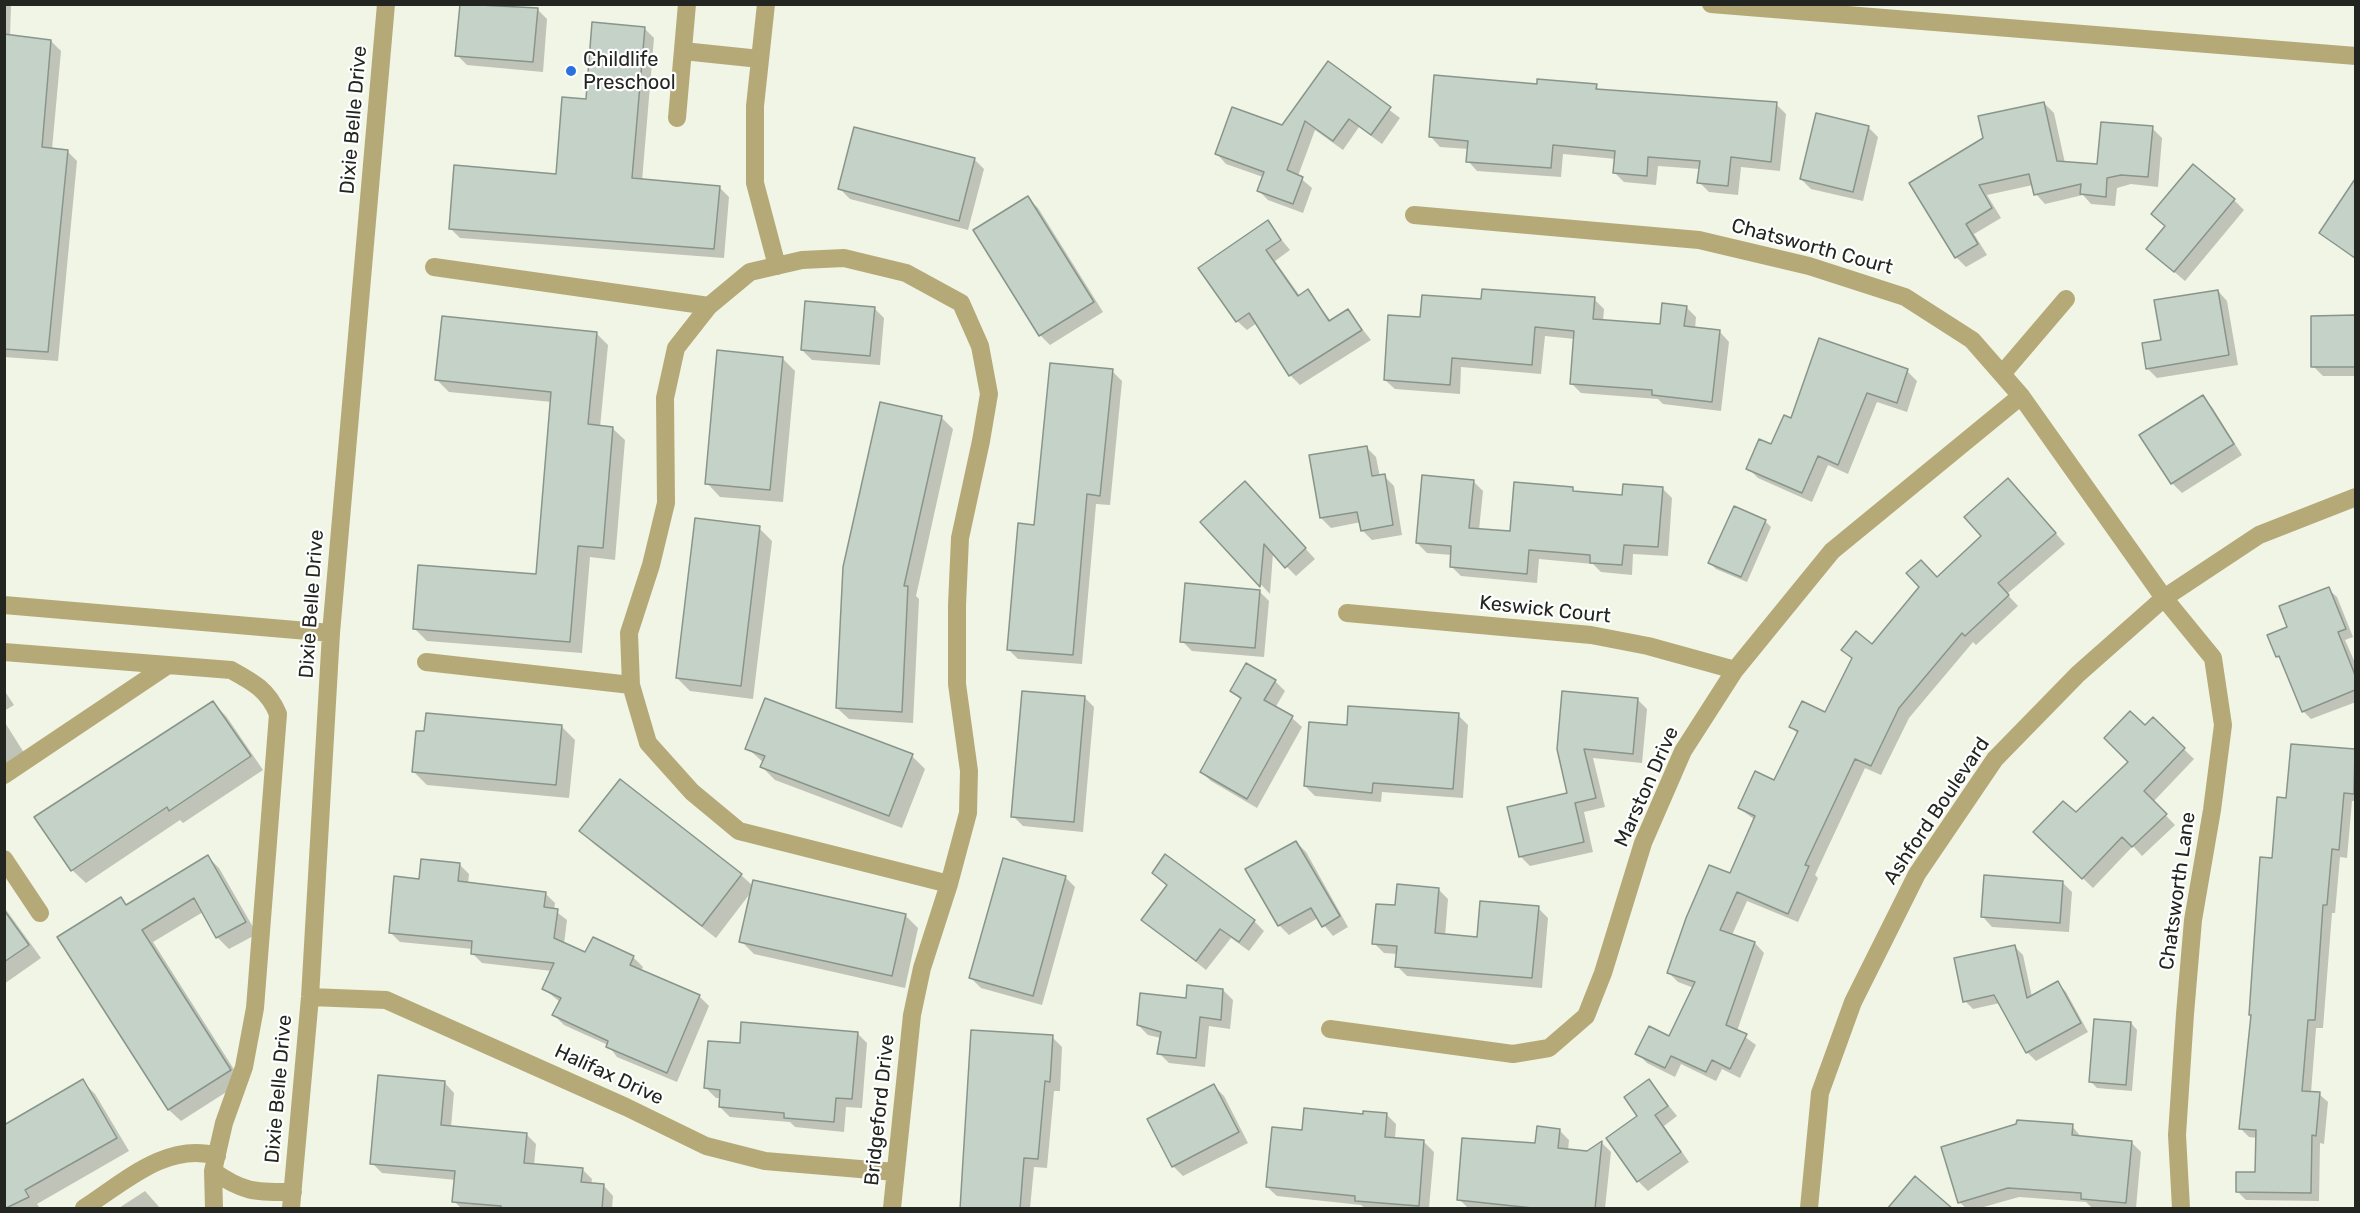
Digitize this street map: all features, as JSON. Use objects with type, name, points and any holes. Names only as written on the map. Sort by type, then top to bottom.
[{"type":"street","name":"Dixie Belle Drive","points":[[292,1200],[310,997],[331,633],[386,4]]},
{"type":"street","points":[[677,118],[687,4]]},
{"type":"street","points":[[766,4],[755,106],[755,183],[777,266]]},
{"type":"street","points":[[1712,4],[1831,9],[2355,56]]},
{"type":"street","points":[[683,51],[760,59]]},
{"type":"street","name":"Chatsworth Court","points":[[1414,215],[1699,240],[1809,266],[1905,297],[1972,340],[2021,396],[2164,598]]},
{"type":"street","name":"Bridgeford Drive","points":[[892,1209],[912,1015],[922,968],[949,884],[968,813],[969,771],[957,684],[960,538],[981,441],[988,394],[980,346],[962,303],[906,273],[844,258],[802,260],[750,272],[709,306],[676,348],[665,398],[666,503],[651,565],[629,633],[631,685],[648,743],[692,792],[740,831],[949,884]]},
{"type":"street","points":[[434,267],[709,306]]},
{"type":"street","points":[[2002,374],[2066,299]]},
{"type":"street","name":"Marston Drive","points":[[1330,1029],[1513,1054],[1549,1048],[1586,1016],[1603,973],[1643,843],[1683,751],[1735,670],[1832,551],[2021,396]]},
{"type":"street","name":"Ashford Boulevard","points":[[1809,1209],[1820,1094],[1853,1002],[1917,874],[1995,759],[2078,674],[2164,598],[2259,535],[2355,497]]},
{"type":"street","name":"Chatsworth Lane","points":[[2164,598],[2213,658],[2223,725],[2212,810],[2193,920],[2184,1014],[2177,1135],[2181,1209]]},
{"type":"street","points":[[4,605],[331,633]]},
{"type":"street","name":"Keswick Court","points":[[1347,614],[1591,635],[1648,646],[1735,670]]},
{"type":"street","points":[[4,652],[231,670],[261,687],[272,700],[278,714],[255,1008],[244,1067],[224,1123],[215,1164],[214,1209]]},
{"type":"street","points":[[426,662],[631,685]]},
{"type":"street","points":[[4,775],[168,665]]},
{"type":"street","points":[[4,859],[40,913]]},
{"type":"street","name":"Halifax Drive","points":[[310,997],[386,1000],[615,1102],[706,1146],[765,1161],[895,1172]]},
{"type":"street","points":[[84,1209],[159,1160],[203,1152],[234,1186],[292,1200]]},
{"type":"building","points":[[460,4],[538,8],[533,62],[455,56]]},
{"type":"building","points":[[592,22],[645,27],[632,178],[720,186],[714,249],[449,229],[454,165],[556,174],[562,97],[586,99]]},
{"type":"building","points":[[4,34],[51,40],[42,147],[68,150],[48,352],[4,349]]},
{"type":"building","points":[[1328,61],[1391,107],[1371,135],[1349,119],[1333,141],[1305,121],[1287,170],[1303,177],[1293,204],[1257,191],[1264,172],[1215,154],[1232,107],[1282,125]]},
{"type":"building","points":[[1434,75],[1537,84],[1537,79],[1597,84],[1596,89],[1777,102],[1771,162],[1731,157],[1728,186],[1697,183],[1700,161],[1648,157],[1647,176],[1613,173],[1615,151],[1553,145],[1551,168],[1466,162],[1468,141],[1429,137]]},
{"type":"building","points":[[2044,102],[2057,161],[2097,164],[2101,122],[2153,126],[2148,177],[2121,175],[2107,178],[2106,197],[2080,194],[2081,184],[2034,195],[2029,174],[1979,185],[1992,208],[1966,224],[1978,244],[1955,258],[1909,183],[1983,138],[1978,116]]},
{"type":"building","points":[[1816,113],[1869,126],[1853,192],[1800,179]]},
{"type":"building","points":[[854,127],[975,158],[959,221],[838,189]]},
{"type":"building","points":[[2193,164],[2235,199],[2174,272],[2146,249],[2165,226],[2151,214]]},
{"type":"building","points":[[2355,179],[2355,258],[2319,233]]},
{"type":"building","points":[[1028,196],[1094,302],[1039,336],[973,230]]},
{"type":"building","points":[[1268,220],[1281,240],[1266,250],[1298,296],[1308,289],[1329,321],[1348,309],[1362,330],[1289,376],[1249,313],[1236,322],[1198,268]]},
{"type":"building","points":[[1482,289],[1595,297],[1593,319],[1660,324],[1662,303],[1687,306],[1684,326],[1720,330],[1712,402],[1652,395],[1652,390],[1570,384],[1574,331],[1535,327],[1532,365],[1452,358],[1450,385],[1384,380],[1388,315],[1420,317],[1422,295],[1481,299]]},
{"type":"building","points":[[2218,290],[2229,355],[2146,369],[2142,343],[2161,340],[2154,300]]},
{"type":"building","points":[[805,301],[875,307],[870,356],[801,350]]},
{"type":"building","points":[[2355,315],[2355,367],[2311,367],[2311,316]]},
{"type":"building","points":[[442,316],[597,332],[588,424],[613,427],[603,548],[578,546],[570,642],[413,629],[418,565],[536,574],[551,392],[435,380]]},
{"type":"building","points":[[1819,338],[1908,369],[1897,403],[1867,393],[1838,465],[1818,456],[1802,493],[1746,469],[1759,439],[1771,444],[1784,415],[1791,418]]},
{"type":"building","points":[[717,350],[783,357],[770,490],[705,484]]},
{"type":"building","points":[[1050,363],[1113,369],[1100,496],[1087,494],[1073,655],[1007,650],[1018,523],[1034,525]]},
{"type":"building","points":[[2203,395],[2234,444],[2171,484],[2139,435]]},
{"type":"building","points":[[880,402],[942,416],[904,586],[908,586],[902,712],[836,708],[843,567]]},
{"type":"building","points":[[1367,446],[1372,476],[1385,474],[1393,525],[1361,531],[1357,512],[1320,518],[1309,455]]},
{"type":"building","points":[[1422,475],[1474,480],[1469,528],[1510,531],[1514,482],[1573,487],[1573,491],[1622,495],[1623,484],[1663,487],[1658,547],[1624,545],[1622,565],[1590,563],[1590,555],[1529,550],[1527,574],[1450,567],[1451,546],[1416,543]]},
{"type":"building","points":[[2008,478],[2056,533],[1998,583],[2009,595],[1965,636],[1962,633],[1899,708],[1871,766],[1855,759],[1805,865],[1809,866],[1788,914],[1737,892],[1720,930],[1755,942],[1726,1025],[1747,1034],[1730,1069],[1712,1060],[1706,1072],[1671,1056],[1665,1068],[1635,1054],[1649,1026],[1669,1036],[1695,982],[1667,973],[1686,918],[1709,865],[1730,873],[1755,816],[1738,808],[1755,771],[1774,780],[1798,731],[1789,727],[1802,701],[1825,712],[1852,658],[1841,650],[1856,631],[1872,644],[1919,587],[1906,573],[1921,560],[1937,577],[1981,536],[1964,517]]},
{"type":"building","points":[[1245,481],[1306,548],[1285,568],[1264,544],[1260,587],[1200,522]]},
{"type":"building","points":[[1734,506],[1766,520],[1741,577],[1708,563]]},
{"type":"building","points":[[695,518],[760,526],[741,686],[676,678]]},
{"type":"building","points":[[1185,583],[1260,590],[1255,648],[1180,642]]},
{"type":"building","points":[[2329,587],[2346,629],[2338,632],[2355,675],[2355,690],[2302,712],[2279,656],[2276,657],[2267,635],[2287,627],[2279,606]]},
{"type":"building","points":[[1246,663],[1276,680],[1264,700],[1293,716],[1247,799],[1200,772],[1241,698],[1230,691]]},
{"type":"building","points":[[1022,691],[1085,696],[1074,822],[1011,817]]},
{"type":"building","points":[[1562,691],[1638,698],[1633,754],[1584,749],[1596,798],[1575,803],[1584,842],[1519,857],[1507,807],[1567,793],[1557,749]]},
{"type":"building","points":[[765,698],[913,754],[889,816],[760,767],[765,756],[745,749]]},
{"type":"building","points":[[213,701],[251,756],[169,811],[167,807],[71,871],[34,817]]},
{"type":"building","points":[[1348,706],[1459,713],[1453,789],[1373,783],[1372,793],[1304,786],[1309,722],[1347,725]]},
{"type":"building","points":[[2130,711],[2145,725],[2153,717],[2185,748],[2144,791],[2167,814],[2132,847],[2122,837],[2082,879],[2033,832],[2063,801],[2076,812],[2128,762],[2104,738]]},
{"type":"building","points":[[426,713],[562,725],[556,785],[412,772],[416,731],[424,731]]},
{"type":"building","points":[[2291,744],[2355,749],[2354,794],[2344,793],[2339,850],[2332,849],[2327,905],[2323,905],[2315,1020],[2308,1020],[2302,1091],[2320,1092],[2316,1136],[2312,1135],[2311,1193],[2236,1192],[2236,1172],[2255,1172],[2256,1130],[2239,1129],[2251,1015],[2249,1015],[2260,857],[2272,858],[2277,797],[2286,798]]},
{"type":"building","points":[[620,779],[742,874],[702,926],[579,831]]},
{"type":"building","points":[[1296,841],[1340,916],[1322,927],[1311,908],[1278,926],[1245,869]]},
{"type":"building","points":[[1165,854],[1255,920],[1239,942],[1220,929],[1196,961],[1141,920],[1167,885],[1152,873]]},
{"type":"building","points":[[208,855],[246,922],[216,938],[194,898],[142,930],[231,1070],[168,1110],[57,937],[121,897],[126,905]]},
{"type":"building","points":[[1003,858],[1066,876],[1033,996],[969,978]]},
{"type":"building","points":[[421,859],[460,863],[458,881],[546,892],[544,907],[558,909],[554,938],[585,952],[593,937],[634,956],[630,965],[700,995],[667,1073],[606,1047],[608,1041],[552,1015],[561,998],[542,989],[554,963],[471,954],[472,941],[389,933],[394,876],[419,879]]},
{"type":"building","points":[[1984,875],[2063,881],[2060,923],[1981,917]]},
{"type":"building","points":[[753,880],[906,914],[892,976],[739,942]]},
{"type":"building","points":[[1397,884],[1439,888],[1435,933],[1477,937],[1480,901],[1539,906],[1532,978],[1395,967],[1397,946],[1372,944],[1376,904],[1395,905]]},
{"type":"building","points":[[4,910],[29,945],[4,962]]},
{"type":"building","points":[[2015,945],[2027,998],[2058,981],[2081,1023],[2026,1053],[1994,995],[1963,1002],[1954,958]]},
{"type":"building","points":[[1187,985],[1223,989],[1221,1020],[1200,1017],[1196,1058],[1157,1054],[1161,1032],[1137,1025],[1140,993],[1186,998]]},
{"type":"building","points":[[2094,1019],[2131,1022],[2126,1085],[2089,1082]]},
{"type":"building","points":[[741,1022],[858,1032],[852,1099],[836,1098],[834,1122],[784,1118],[784,1113],[719,1107],[720,1090],[704,1088],[708,1041],[740,1043]]},
{"type":"building","points":[[971,1030],[1053,1035],[1050,1082],[1045,1081],[1038,1159],[1024,1158],[1020,1209],[960,1209]]},
{"type":"building","points":[[378,1075],[445,1081],[441,1125],[527,1133],[524,1163],[583,1168],[581,1182],[604,1184],[602,1209],[501,1209],[501,1206],[452,1202],[455,1171],[370,1164]]},
{"type":"building","points":[[83,1079],[117,1138],[25,1190],[29,1197],[4,1209],[4,1125]]},
{"type":"building","points":[[1649,1079],[1668,1106],[1655,1115],[1681,1152],[1637,1182],[1606,1138],[1637,1116],[1624,1097]]},
{"type":"building","points":[[1214,1084],[1239,1132],[1172,1167],[1147,1119]]},
{"type":"building","points":[[1304,1108],[1363,1114],[1363,1111],[1387,1113],[1385,1137],[1424,1140],[1419,1206],[1355,1201],[1355,1196],[1266,1187],[1272,1127],[1302,1130]]},
{"type":"building","points":[[2017,1120],[2073,1124],[2072,1135],[2132,1141],[2126,1203],[2081,1199],[2081,1193],[2008,1188],[1958,1203],[1941,1147],[2016,1124]]},
{"type":"building","points":[[1537,1126],[1560,1129],[1558,1148],[1587,1151],[1602,1141],[1595,1209],[1542,1209],[1457,1200],[1462,1138],[1535,1143]]},
{"type":"building","points":[[1915,1176],[1953,1209],[1887,1209]]},
{"type":"place","name":"Childlife Preschool","points":[[571,71]]}]
